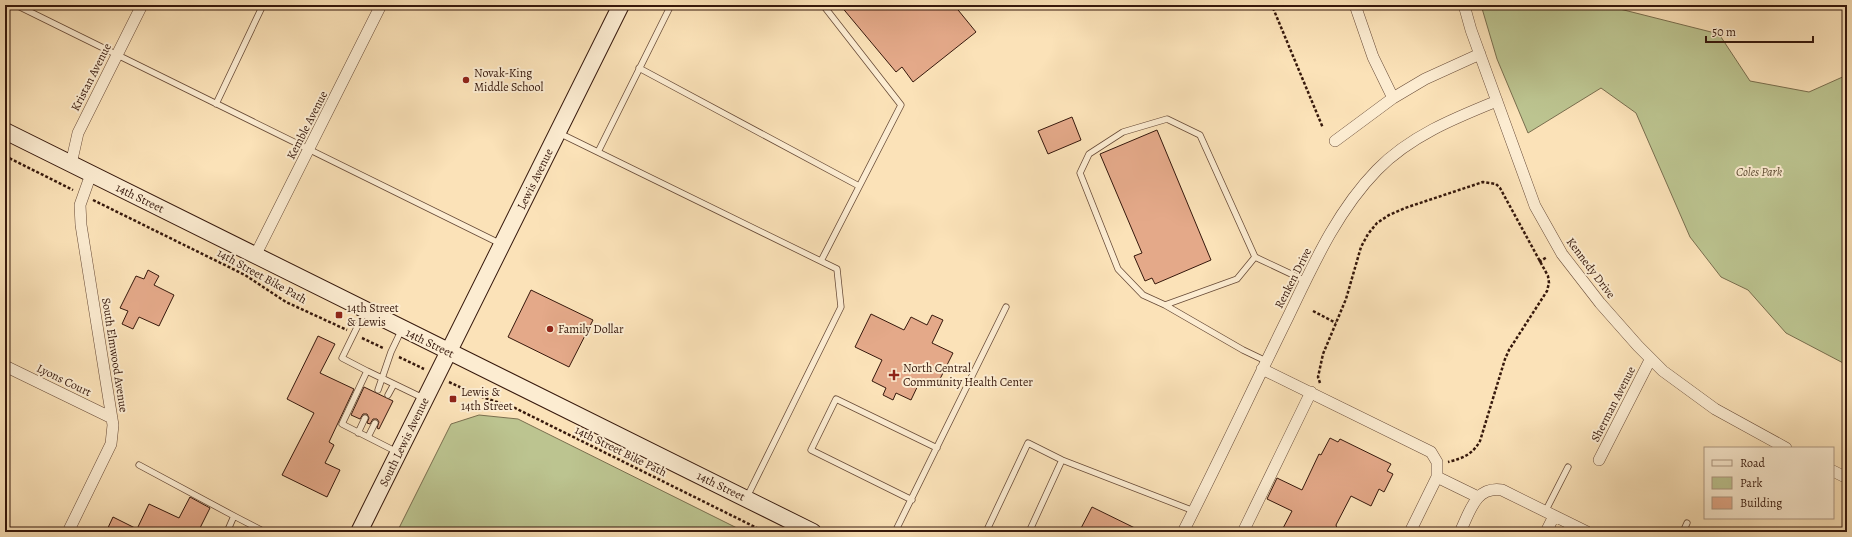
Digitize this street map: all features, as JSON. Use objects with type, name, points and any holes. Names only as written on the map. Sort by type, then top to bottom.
[{"type":"street","name":"Kristan Avenue","points":[[71,164],[78,133],[142,5]]},
{"type":"street","name":"Kemble Avenue","points":[[256,256],[381,5]]},
{"type":"street","name":"Lewis Avenue","points":[[448,352],[503,245],[621,5]]},
{"type":"street","points":[[1355,5],[1373,57],[1393,98]]},
{"type":"street","name":"Kennedy Drive","points":[[1464,5],[1480,54],[1536,206],[1562,254],[1600,303],[1650,360],[1715,409],[1784,447]]},
{"type":"street","points":[[1335,141],[1393,98],[1425,79],[1480,54]]},
{"type":"street","name":"Renken Drive","points":[[1183,532],[1306,281],[1332,231],[1350,201],[1378,169],[1404,147],[1440,125],[1498,101]]},
{"type":"street","name":"14th Street","points":[[5,131],[813,532]]},
{"type":"street","name":"South Elmwood Avenue","points":[[68,532],[112,444],[113,425],[81,225],[80,205],[91,174]]},
{"type":"street","name":"South Lewis Avenue","points":[[359,532],[448,352]]},
{"type":"street","name":"Sherman Avenue","points":[[1599,460],[1650,360]]},
{"type":"street","points":[[1264,365],[1311,392],[1431,452],[1437,462],[1437,477],[1410,532]]},
{"type":"street","name":"Lyons Court","points":[[5,366],[112,418]]},
{"type":"street","points":[[1243,532],[1311,392]]},
{"type":"street","points":[[1834,472],[1847,478]]},
{"type":"street","points":[[1437,477],[1478,497]]},
{"type":"street","points":[[1460,532],[1478,497],[1492,489],[1502,490],[1587,532]]},
{"type":"street","points":[[1546,532],[1550,514]]},
{"type":"lane","points":[[16,5],[24,7],[117,55],[503,245]]},
{"type":"lane","points":[[216,104],[263,5]]},
{"type":"lane","points":[[598,152],[670,5]]},
{"type":"lane","points":[[821,262],[901,104],[823,5]]},
{"type":"lane","points":[[640,68],[859,186]]},
{"type":"lane","points":[[1264,365],[1165,305],[1143,295],[1118,269],[1080,173],[1089,154],[1122,132],[1167,119],[1200,135],[1255,257],[1306,281]]},
{"type":"lane","points":[[558,133],[837,269],[841,307],[746,499]]},
{"type":"lane","points":[[1165,305],[1237,279],[1255,257]]},
{"type":"lane","points":[[895,532],[1006,307]]},
{"type":"lane","points":[[366,310],[342,358],[425,399]]},
{"type":"lane","points":[[378,390],[391,352],[402,329]]},
{"type":"lane","points":[[367,371],[342,424],[399,452]]},
{"type":"lane","points":[[388,395],[394,384]]},
{"type":"lane","points":[[912,500],[811,450],[826,418],[836,399],[937,448]]},
{"type":"lane","points":[[358,433],[365,418]]},
{"type":"lane","points":[[368,437],[375,423]]},
{"type":"lane","points":[[986,532],[1028,443],[1062,460],[1194,511]]},
{"type":"lane","points":[[1029,532],[1062,460]]},
{"type":"lane","points":[[138,464],[265,532]]},
{"type":"lane","points":[[1550,514],[1568,466]]},
{"type":"lane","points":[[227,532],[234,516]]},
{"type":"lane","points":[[1683,532],[1687,523]]},
{"type":"path","points":[[1272,8],[1323,128]]},
{"type":"path","points":[[5,156],[66,187]]},
{"type":"path","points":[[1321,384],[1318,377],[1323,354],[1346,299],[1360,248],[1368,234],[1377,223],[1389,215],[1405,208],[1483,182],[1496,184],[1500,188],[1548,276],[1549,283],[1546,291],[1505,359],[1480,441],[1474,450],[1467,456],[1447,462]]},
{"type":"path","name":"14th Street Bike Path","points":[[100,203],[245,275],[286,302],[415,364]]},
{"type":"path","points":[[1539,262],[1547,257]]},
{"type":"path","points":[[1313,311],[1336,322]]},
{"type":"path","name":"14th Street Bike Path","points":[[467,391],[515,408],[765,532]]},
{"type":"green space","name":"Coles Park","points":[[1481,5],[1604,5],[1719,34],[1750,81],[1809,92],[1847,75],[1847,365],[1786,333],[1748,290],[1721,277],[1690,237],[1636,113],[1601,88],[1528,133],[1497,59]]},
{"type":"green space","points":[[479,415],[518,419],[745,532],[397,532],[451,424]]},
{"type":"building","points":[[840,5],[954,5],[976,32],[913,82],[902,67],[896,72]]},
{"type":"building","points":[[1072,117],[1081,140],[1048,154],[1038,131]]},
{"type":"building","points":[[1157,130],[1211,260],[1155,284],[1152,278],[1145,281],[1134,256],[1142,253],[1100,154]]},
{"type":"building","points":[[148,270],[159,276],[154,285],[174,295],[159,326],[139,317],[133,329],[122,324],[128,311],[120,308],[136,276],[144,279]]},
{"type":"building","name":"Family Dollar","points":[[531,290],[593,320],[569,367],[508,337]]},
{"type":"building","points":[[871,314],[904,330],[911,317],[927,325],[932,315],[943,320],[932,343],[953,353],[936,387],[921,379],[911,400],[896,393],[893,400],[883,395],[886,388],[872,381],[882,360],[855,347]]},
{"type":"building","points":[[318,336],[335,344],[320,373],[354,389],[329,442],[334,445],[325,463],[340,470],[327,497],[282,475],[314,413],[287,399]]},
{"type":"building","points":[[364,387],[393,401],[379,429],[377,428],[379,422],[377,419],[373,419],[370,424],[367,423],[369,418],[367,414],[363,414],[360,419],[351,415]]},
{"type":"building","points":[[1330,438],[1338,442],[1340,439],[1391,464],[1387,471],[1393,474],[1384,492],[1379,489],[1371,506],[1351,496],[1336,525],[1338,532],[1281,532],[1292,511],[1267,499],[1277,478],[1302,490],[1319,454],[1321,455]]},
{"type":"building","points":[[190,497],[210,508],[198,532],[106,532],[113,517],[137,529],[149,504],[179,518]]},
{"type":"building","points":[[1092,507],[1143,532],[1079,532]]},
{"type":"place","name":"Novak-King Middle School","points":[[466,80]]},
{"type":"place","name":"14th Street & Lewis","points":[[339,315]]},
{"type":"place","name":"Family Dollar","points":[[550,329]]},
{"type":"place","name":"North Central Community Health Center","points":[[894,375]]},
{"type":"place","name":"Lewis & 14th Street","points":[[453,399]]}]
